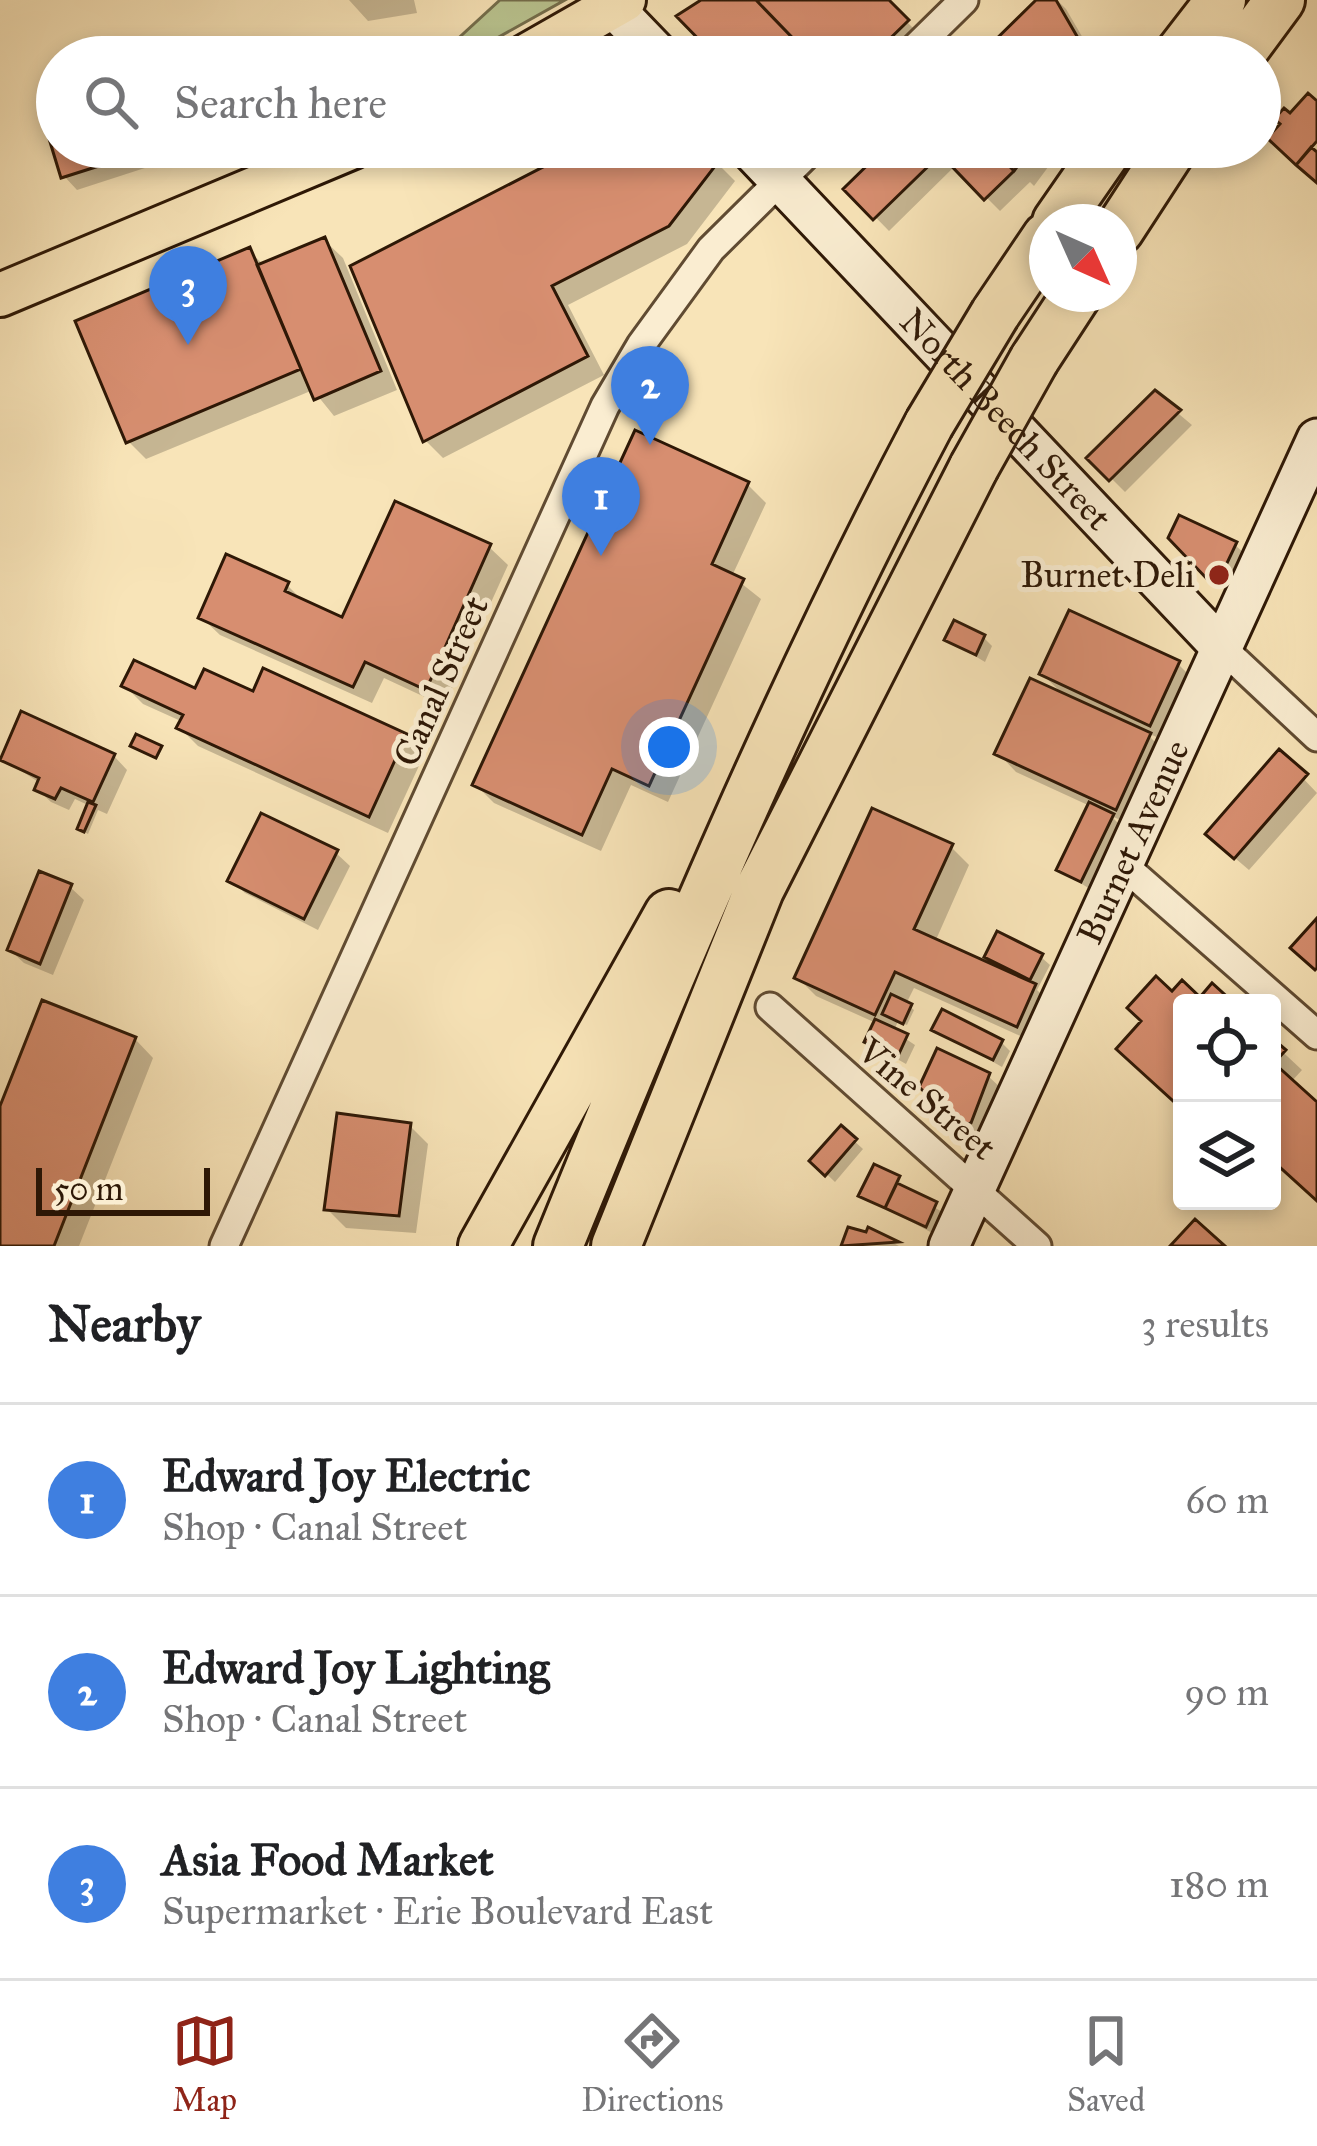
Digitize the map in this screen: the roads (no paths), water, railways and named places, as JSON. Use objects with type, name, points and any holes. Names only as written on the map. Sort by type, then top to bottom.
[{"type":"highway","points":[[1193,36],[1221,0]]},
{"type":"highway","points":[[1253,36],[1280,0]]},
{"type":"highway","points":[[1069,204],[1094,168]]},
{"type":"highway","points":[[1136,204],[1159,168]]},
{"type":"highway","points":[[558,1246],[740,805],[839,594],[929,424],[1029,264]]},
{"type":"highway","points":[[616,1246],[760,890],[974,467],[1065,312]]},
{"type":"highway","points":[[483,1246],[646,948],[740,805]]},
{"type":"highway","points":[[634,1246],[668,1122]]},
{"type":"main road","points":[[559,36],[614,3]]},
{"type":"main road","points":[[0,295],[303,168]]},
{"type":"street","points":[[927,36],[964,0]]},
{"type":"street","points":[[614,3],[643,36]]},
{"type":"street","name":"North Beech Street","points":[[768,168],[1222,647],[1317,737]]},
{"type":"street","name":"Canal Street","points":[[224,1246],[605,406],[641,345],[711,249],[792,168]]},
{"type":"street","name":"Burnet Avenue","points":[[949,1246],[1317,439]]},
{"type":"street","points":[[1123,864],[1317,1035]]},
{"type":"street","name":"Vine Street","points":[[770,1007],[816,1052],[976,1186],[1037,1246]]},
{"type":"place","name":"Asia Food Market","points":[[188,345]]},
{"type":"place","name":"Edward Joy Lighting","points":[[650,445]]},
{"type":"place","name":"Edward Joy Electric","points":[[601,556]]},
{"type":"place","name":"Burnet Deli","points":[[1219,575]]}]
